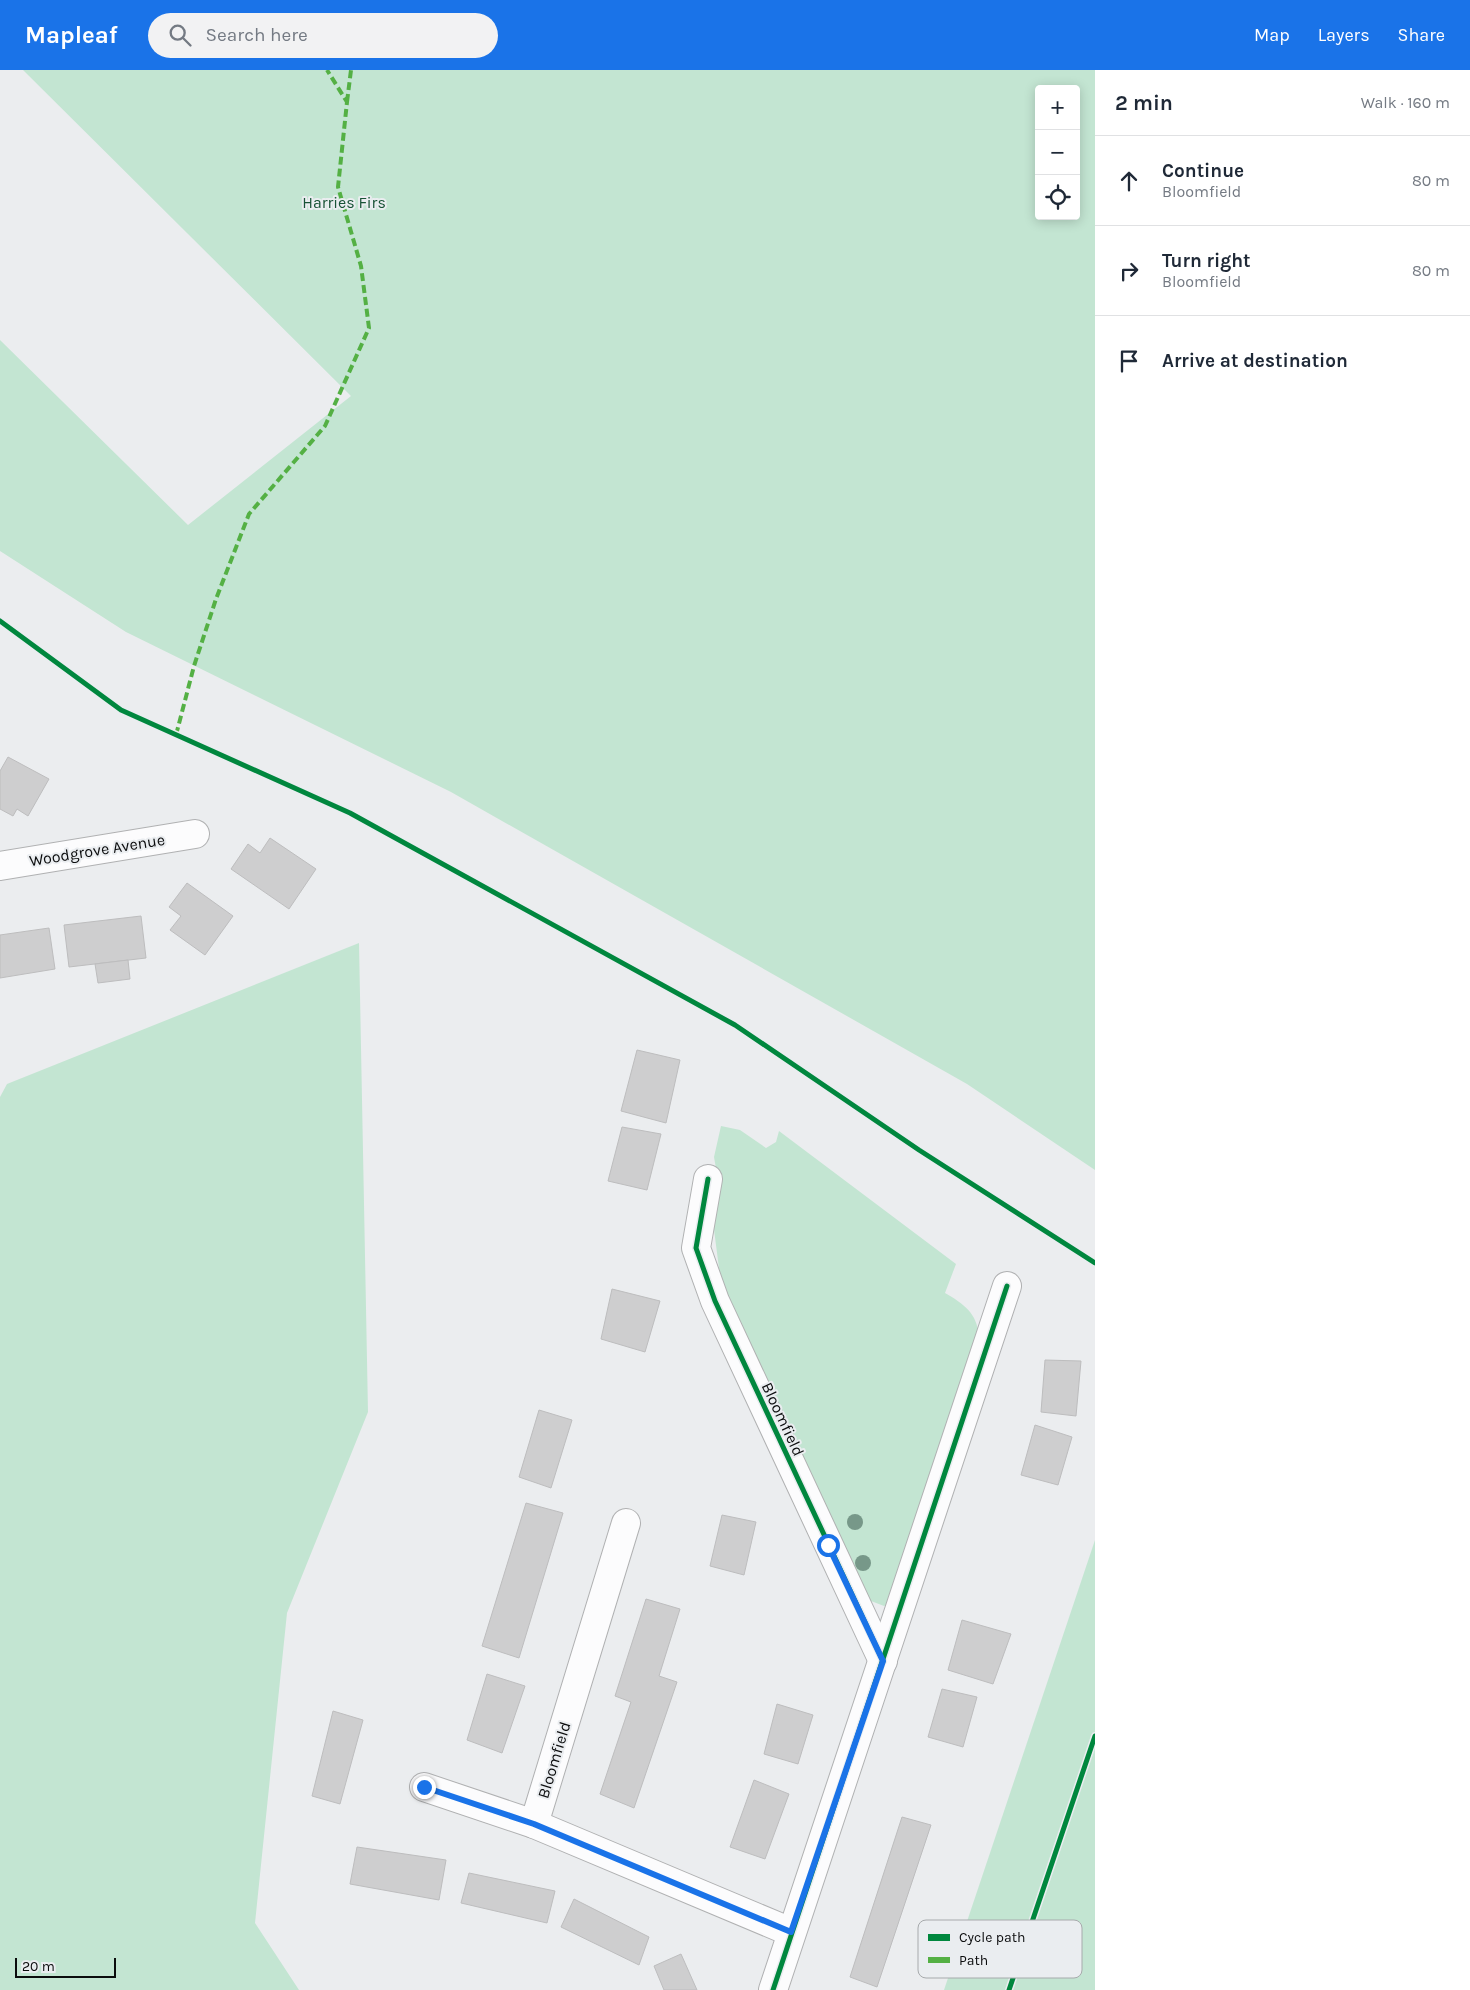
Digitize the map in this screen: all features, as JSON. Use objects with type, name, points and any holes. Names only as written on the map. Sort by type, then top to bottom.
[{"type":"street","name":"Woodgrove Avenue","points":[[0,866],[195,834]]},
{"type":"street","name":"Bloomfield","points":[[708,1180],[696,1248],[712,1292],[883,1661]]},
{"type":"street","points":[[773,1990],[1007,1286]]},
{"type":"street","name":"Bloomfield","points":[[534,1824],[626,1523]]},
{"type":"street","points":[[424,1787],[534,1824],[791,1932]]},
{"type":"green space","name":"Harries Firs","points":[[23,70],[1095,70],[1095,1170],[967,1084],[451,792],[126,632],[0,551],[0,340],[188,525],[351,396]]},
{"type":"green space","points":[[359,943],[368,1412],[287,1613],[255,1923],[299,1990],[0,1990],[0,1097],[7,1084]]},
{"type":"green space","points":[[721,1126],[740,1130],[766,1148],[776,1142],[779,1131],[956,1264],[945,1293],[964,1305],[976,1321],[979,1336],[889,1604],[884,1606],[871,1601],[856,1584],[722,1291],[713,1222],[719,1186],[714,1157]]},
{"type":"green space","points":[[1095,1540],[1095,1990],[944,1990],[948,1978],[1082,1978],[1082,1920],[967,1920]]},
{"type":"building","points":[[8,757],[49,779],[28,816],[17,809],[13,816],[0,809],[0,771]]},
{"type":"building","points":[[270,838],[316,869],[289,909],[231,869],[248,844],[260,853]]},
{"type":"building","points":[[187,883],[233,916],[205,955],[170,930],[181,916],[169,907]]},
{"type":"building","points":[[141,916],[146,958],[69,967],[64,925]]},
{"type":"building","points":[[49,928],[55,969],[0,978],[0,935]]},
{"type":"building","points":[[128,960],[130,979],[98,983],[95,964]]},
{"type":"building","points":[[637,1050],[680,1060],[666,1123],[621,1111]]},
{"type":"building","points":[[622,1127],[661,1134],[647,1190],[608,1181]]},
{"type":"building","points":[[612,1289],[660,1301],[645,1352],[601,1339]]},
{"type":"building","points":[[1045,1360],[1081,1361],[1076,1416],[1041,1412]]},
{"type":"building","points":[[539,1410],[572,1420],[551,1488],[519,1477]]},
{"type":"building","points":[[1035,1425],[1072,1437],[1058,1485],[1021,1475]]},
{"type":"building","points":[[526,1503],[563,1513],[519,1658],[482,1646]]},
{"type":"building","points":[[722,1515],[756,1522],[744,1575],[710,1566]]},
{"type":"building","points":[[646,1599],[680,1609],[659,1676],[677,1682],[634,1808],[600,1794],[631,1702],[615,1696]]},
{"type":"building","points":[[962,1620],[1011,1634],[993,1684],[948,1670]]},
{"type":"building","points":[[487,1674],[525,1686],[502,1753],[467,1740]]},
{"type":"building","points":[[942,1689],[977,1697],[963,1747],[928,1737]]},
{"type":"building","points":[[777,1704],[813,1715],[798,1764],[764,1754]]},
{"type":"building","points":[[333,1711],[363,1720],[340,1804],[312,1796]]},
{"type":"building","points":[[754,1780],[789,1794],[765,1859],[730,1847]]},
{"type":"building","points":[[902,1817],[931,1825],[877,1987],[850,1977]]},
{"type":"building","points":[[357,1847],[446,1860],[439,1900],[350,1884]]},
{"type":"building","points":[[469,1873],[555,1891],[547,1923],[461,1903]]},
{"type":"building","points":[[574,1899],[649,1937],[639,1965],[561,1927]]},
{"type":"building","points":[[681,1954],[697,1990],[664,1990],[654,1966]]},
{"type":"marked path","points":[[176,735],[194,666],[216,599],[249,514],[325,426],[369,328],[361,266],[338,187],[347,102],[327,70]]},
{"type":"marked path","points":[[347,102],[351,70]]},
{"type":"cycle path","points":[[0,621],[121,710],[350,813],[735,1025],[919,1150],[1095,1263]]},
{"type":"cycle path","points":[[708,1179],[696,1248],[715,1301],[883,1661]]},
{"type":"cycle path","points":[[773,1990],[1007,1286]]},
{"type":"cycle path","points":[[1033,1920],[1095,1736]]},
{"type":"cycle path","points":[[1009,1990],[1013,1978]]},
{"type":"route","points":[[424,1787],[534,1824],[791,1932],[883,1661],[828,1545]]}]
